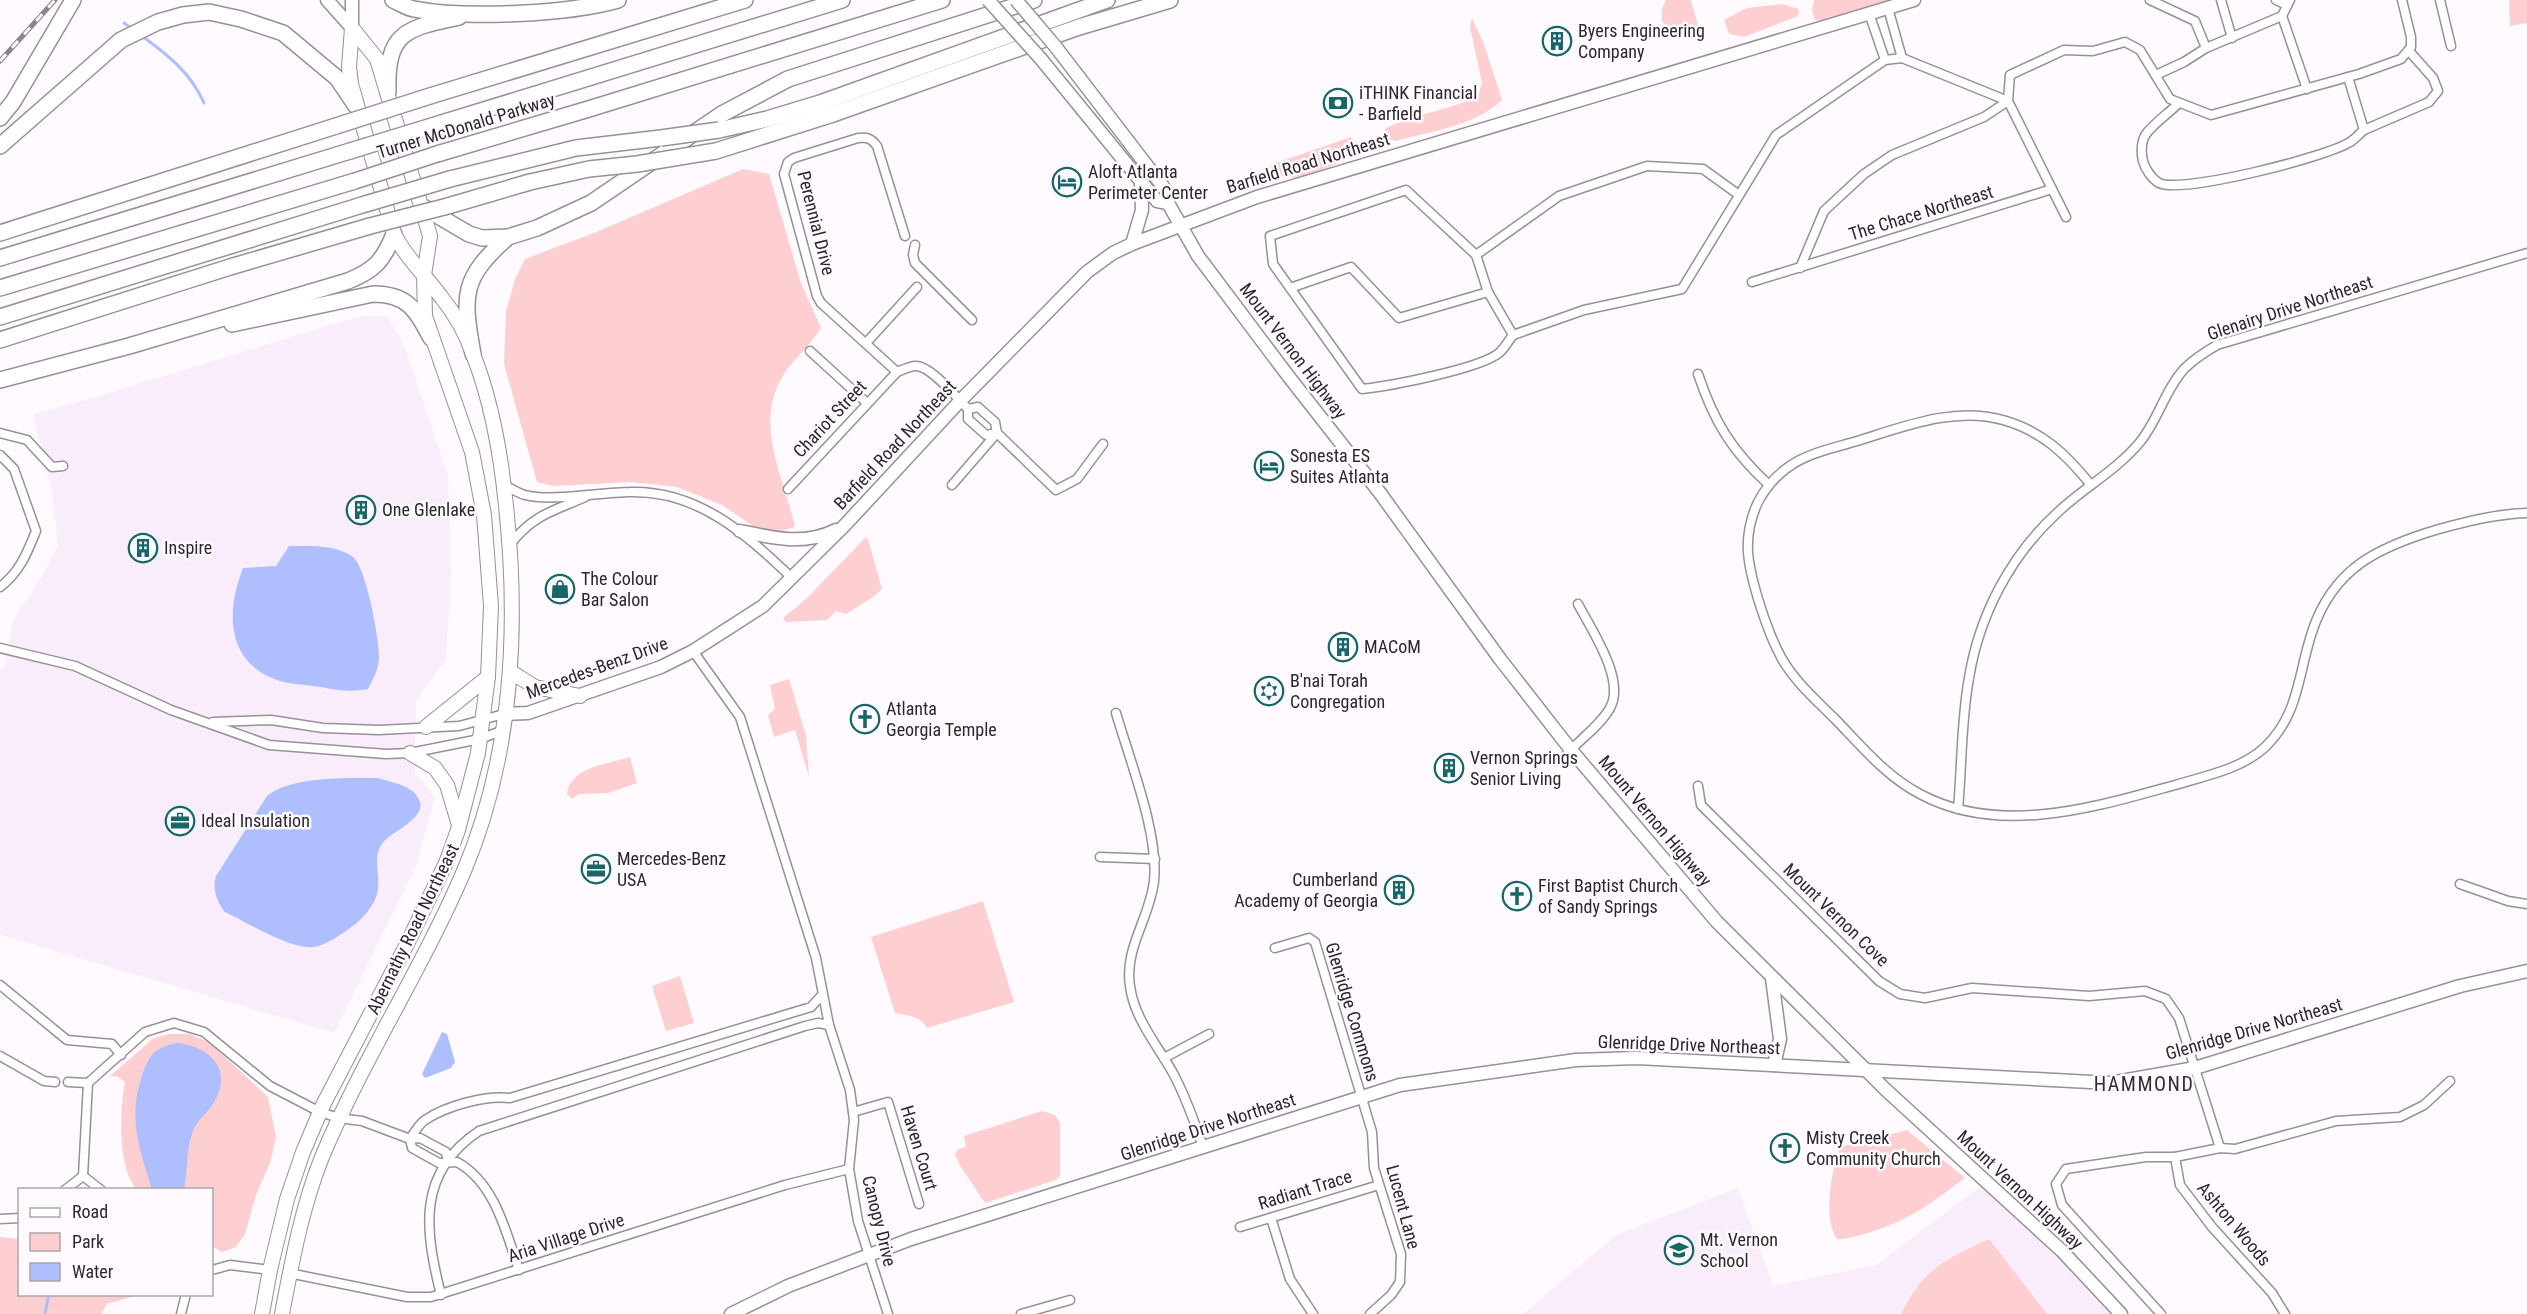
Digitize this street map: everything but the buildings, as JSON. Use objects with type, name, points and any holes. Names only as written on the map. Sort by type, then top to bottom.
[{"type":"highway","points":[[0,118],[13,102],[73,0]]},
{"type":"highway","points":[[393,0],[413,9],[477,14]]},
{"type":"highway","points":[[388,92],[387,68],[391,54],[406,33],[425,24],[477,14],[581,8],[618,0]]},
{"type":"highway","points":[[0,233],[430,96],[745,0]]},
{"type":"highway","name":"Turner McDonald Parkway","points":[[0,258],[842,0]]},
{"type":"highway","name":"Turner McDonald Parkway","points":[[0,288],[355,181],[436,154],[615,102],[942,0]]},
{"type":"highway","points":[[423,207],[469,234],[482,237],[508,237],[537,228],[591,203],[722,114],[788,80],[1034,0]]},
{"type":"highway","points":[[0,317],[156,267],[450,179],[576,148],[719,130],[820,104],[1107,0]]},
{"type":"highway","points":[[0,340],[230,267],[530,182],[589,169],[647,163],[716,151],[833,114],[1079,27],[1170,0]]},
{"type":"highway","points":[[0,146],[121,40],[158,22],[209,12],[241,19],[283,33],[337,78],[356,106]]},
{"type":"highway","points":[[0,380],[129,346],[348,281],[369,272],[381,259],[394,234]]},
{"type":"highway","points":[[473,354],[467,323],[470,283],[485,258],[508,237]]},
{"type":"highway","points":[[129,346],[373,294],[394,296],[412,306],[431,338]]},
{"type":"main road","name":"Abernathy Road Northeast","points":[[262,1314],[287,1199],[320,1112],[446,863],[459,825],[480,739],[488,677],[490,576],[479,484],[472,452],[425,316],[424,275],[430,236],[377,59],[352,28]]},
{"type":"main road","name":"Abernathy Road Northeast","points":[[282,1314],[289,1273],[306,1204],[339,1118],[426,951],[464,871],[487,802],[511,672],[513,607],[510,544],[497,434],[473,354],[456,319],[424,275],[402,252],[394,234],[356,106],[349,67],[352,28]]},
{"type":"main road","points":[[511,672],[536,687],[580,696]]},
{"type":"main road","points":[[426,727],[488,677]]},
{"type":"main road","points":[[410,753],[435,768],[447,785],[459,825]]},
{"type":"street","name":"Abernathy Road Northeast","points":[[327,0],[352,28]]},
{"type":"street","name":"Abernathy Road Northeast","points":[[352,0],[352,28]]},
{"type":"street","name":"Mount Vernon Highway","points":[[988,0],[1097,125],[1157,201],[1168,203]]},
{"type":"street","name":"Mount Vernon Highway","points":[[1016,0],[1055,46],[1168,193],[1168,203],[1198,256],[1370,480],[1568,752],[1717,922],[1772,978],[1864,1069],[2062,1251],[2121,1314]]},
{"type":"street","name":"Barfield Road Northeast","points":[[688,654],[763,606],[964,405],[1074,284],[1101,262],[1132,244],[1180,224],[1306,182],[1914,0]]},
{"type":"street","points":[[2150,0],[2195,21],[2206,48]]},
{"type":"street","points":[[2222,0],[2232,39]]},
{"type":"street","points":[[2156,75],[2184,62],[2206,48],[2282,16],[2289,3],[2277,0]]},
{"type":"street","points":[[2066,217],[2008,101],[2010,75],[2064,50],[2093,51],[2125,42],[2140,50],[2170,99],[2211,115],[2349,77],[2401,59],[2409,51],[2411,37],[2402,0]]},
{"type":"street","points":[[2440,0],[2451,46]]},
{"type":"street","points":[[1888,8],[1902,58]]},
{"type":"street","points":[[1869,14],[1885,60]]},
{"type":"street","points":[[2282,16],[2307,89]]},
{"type":"street","points":[[2179,103],[2144,136],[2142,152],[2144,164],[2150,174],[2159,183],[2174,185],[2245,176],[2349,143],[2364,130],[2429,102],[2438,91],[2433,78],[2409,51]]},
{"type":"street","points":[[1513,335],[1488,292],[1476,255],[1406,190],[1270,236],[1273,264],[1362,389],[1391,386],[1480,363],[1499,353],[1513,335],[1584,310],[1682,289],[1776,135],[1885,60],[1902,58],[2008,101]]},
{"type":"street","points":[[2349,77],[2364,130]]},
{"type":"street","name":"The Chace Northeast","points":[[1800,268],[1824,211],[1864,174],[1892,155],[1984,117],[2008,101]]},
{"type":"street","name":"Perennial Drive","points":[[897,372],[867,342],[820,303],[784,168],[795,158],[858,138],[867,137],[873,140],[877,146],[905,236]]},
{"type":"street","points":[[1476,255],[1559,196],[1647,166],[1703,169],[1739,195]]},
{"type":"street","points":[[1132,244],[1142,210],[1141,181]]},
{"type":"street","name":"The Chace Northeast","points":[[1752,282],[2052,189]]},
{"type":"street","points":[[915,245],[913,255],[915,263],[972,320]]},
{"type":"street","name":"Glenairy Drive Northeast","points":[[1958,809],[1968,680],[1987,613],[2007,574],[2030,541],[2057,512],[2117,466],[2139,443],[2184,369],[2217,345],[2527,253]]},
{"type":"street","points":[[1290,288],[1352,267],[1399,318],[1488,292]]},
{"type":"street","points":[[867,342],[917,287]]},
{"type":"street","points":[[810,351],[867,403]]},
{"type":"street","points":[[897,372],[915,366],[928,370],[964,405],[968,419],[986,435],[997,433]]},
{"type":"street","name":"Chariot Street","points":[[788,489],[897,372]]},
{"type":"street","points":[[1698,374],[1709,407],[1724,436],[1746,464],[1769,485]]},
{"type":"street","points":[[964,405],[978,407],[995,422],[997,433],[1056,490],[1077,479],[1104,444]]},
{"type":"street","points":[[2091,485],[2068,457],[2037,434],[2001,419],[1965,415],[1926,420],[1811,455],[1788,467],[1769,485],[1752,517],[1748,534],[1751,571],[1768,629],[1782,660],[1800,684],[1888,772],[1921,795],[1958,809],[2000,815],[2064,813],[2105,804],[2239,764],[2265,747],[2285,724],[2296,699],[2311,634],[2321,610],[2341,580],[2350,572],[2368,557],[2402,540],[2469,520],[2501,514],[2527,513]]},
{"type":"street","points":[[0,433],[27,440],[52,467],[63,466]]},
{"type":"street","points":[[952,485],[997,433]]},
{"type":"street","points":[[0,455],[14,469],[36,531],[24,561],[9,580],[0,587]]},
{"type":"street","points":[[504,484],[525,495],[631,492],[671,496],[708,510],[740,531],[792,578]]},
{"type":"street","points":[[510,544],[527,524],[536,518],[591,494]]},
{"type":"street","points":[[740,531],[797,540],[821,536],[845,525]]},
{"type":"street","points":[[1568,752],[1600,722],[1612,706],[1614,685],[1608,661],[1578,604]]},
{"type":"street","points":[[0,648],[75,666],[171,710],[269,745],[386,754],[410,753],[480,739],[501,731]]},
{"type":"street","name":"Mercedes-Benz Drive","points":[[504,714],[525,713],[580,696],[661,667],[688,654]]},
{"type":"street","name":"Canopy Drive","points":[[688,654],[740,717],[816,958],[829,1025],[850,1090],[853,1112],[849,1169],[858,1221],[888,1314]]},
{"type":"street","name":"Mercedes-Benz Drive","points":[[501,731],[525,713]]},
{"type":"street","points":[[1116,713],[1154,847],[1155,859],[1152,897],[1128,962],[1130,987],[1136,1010],[1164,1058],[1194,1118],[1203,1147]]},
{"type":"street","points":[[207,722],[271,720],[323,728],[379,730],[459,726],[504,714]]},
{"type":"street","name":"Mount Vernon Cove","points":[[1698,786],[1701,805],[1879,981],[1900,994],[1925,998],[1972,988],[2090,996],[2131,990],[2145,991],[2166,999],[2179,1018],[2195,1068]]},
{"type":"street","points":[[1100,857],[1155,859]]},
{"type":"street","points":[[2460,884],[2508,901],[2527,904]]},
{"type":"street","name":"Glenridge Commons","points":[[1275,948],[1309,938],[1315,942],[1360,1097]]},
{"type":"street","name":"Glenridge Drive Northeast","points":[[731,1314],[788,1286],[868,1255],[1400,1085],[1576,1060],[1636,1058],[2089,1083],[2128,1081],[2195,1068],[2460,986],[2527,971]]},
{"type":"street","points":[[1772,978],[1780,1039],[1774,1065]]},
{"type":"street","points":[[0,985],[67,1040],[112,1044],[121,1055]]},
{"type":"street","points":[[410,1139],[423,1121],[463,1104],[496,1096],[510,1098],[521,1095],[811,1007],[822,995]]},
{"type":"street","points":[[68,1082],[88,1083],[145,1032],[174,1023],[204,1032],[270,1086],[320,1112],[339,1118],[362,1121],[410,1139],[420,1138],[446,1152],[447,1162]]},
{"type":"street","points":[[441,1295],[428,1230],[428,1212],[432,1189],[447,1162],[464,1141],[479,1131],[805,1026],[818,1023],[829,1025]]},
{"type":"street","points":[[1164,1058],[1209,1034]]},
{"type":"street","points":[[0,1056],[38,1078],[55,1082]]},
{"type":"street","points":[[2195,1068],[2220,1148]]},
{"type":"street","points":[[2161,1314],[2062,1205],[2056,1184],[2066,1169],[2146,1157],[2175,1157],[2220,1148],[2235,1149],[2336,1121],[2400,1117],[2424,1105],[2450,1081]]},
{"type":"street","points":[[68,1188],[83,1176],[88,1083]]},
{"type":"street","name":"Lucent Lane","points":[[1360,1097],[1372,1132],[1374,1168],[1401,1254],[1400,1282],[1391,1295],[1370,1314]]},
{"type":"street","name":"Haven Court","points":[[853,1112],[888,1102],[919,1204]]},
{"type":"street","name":"Ashton Woods","points":[[2175,1157],[2180,1185],[2212,1227],[2272,1293],[2285,1314]]},
{"type":"street","points":[[447,1162],[458,1162],[467,1167],[496,1205],[519,1270]]},
{"type":"street","name":"Aria Village Drive","points":[[289,1273],[407,1297],[441,1295],[785,1185],[849,1169]]},
{"type":"street","points":[[83,1176],[98,1188]]},
{"type":"street","name":"Radiant Trace","points":[[1240,1227],[1379,1185]]},
{"type":"street","points":[[0,1219],[18,1218]]},
{"type":"street","points":[[1271,1218],[1290,1279],[1313,1314]]},
{"type":"street","points":[[213,1270],[230,1265],[270,1269]]},
{"type":"street","points":[[181,1314],[186,1296]]},
{"type":"street","points":[[1021,1314],[1070,1300]]},
{"type":"shaded area","points":[[363,315],[388,317],[404,345],[448,475],[451,572],[446,660],[416,700],[415,772],[435,798],[416,866],[334,1033],[0,935],[0,668],[4,668],[13,620],[36,586],[58,546],[52,492],[33,414]]},
{"type":"shaded area","name":"Mt. Vernon School","points":[[1981,1186],[2093,1283],[2123,1314],[1523,1314],[1616,1235],[1738,1188],[1773,1286],[1876,1265]]},
{"type":"green space","points":[[1666,0],[1691,0],[1699,29],[1684,31],[1662,22],[1662,9]]},
{"type":"green space","points":[[1814,0],[1899,0],[1873,5],[1825,22],[1815,20],[1812,11]]},
{"type":"green space","points":[[2509,0],[2527,0],[2527,23],[2510,26]]},
{"type":"green space","points":[[1782,4],[1799,9],[1798,16],[1744,37],[1729,34],[1724,20],[1747,8]]},
{"type":"green space","points":[[1472,18],[1484,44],[1502,100],[1479,116],[1452,127],[1396,141],[1386,138],[1385,129],[1478,96],[1482,83],[1470,27]]},
{"type":"green space","points":[[1351,137],[1359,147],[1356,152],[1341,162],[1322,169],[1298,177],[1288,177],[1278,176],[1270,165]]},
{"type":"green space","points":[[743,169],[769,174],[801,283],[821,328],[779,383],[770,419],[775,455],[795,527],[777,532],[753,526],[722,505],[677,487],[631,482],[553,486],[537,482],[504,364],[506,312],[515,279],[525,259],[594,233]]},
{"type":"green space","points":[[866,537],[882,589],[846,614],[836,611],[827,620],[786,622],[783,618],[806,599]]},
{"type":"green space","points":[[789,679],[806,736],[809,777],[795,730],[774,737],[768,715],[775,709],[770,685]]},
{"type":"green space","points":[[630,757],[637,783],[608,793],[579,794],[572,799],[567,794],[570,785],[582,772]]},
{"type":"green space","points":[[983,901],[1014,1002],[927,1028],[917,1018],[895,1013],[871,937]]},
{"type":"green space","points":[[680,976],[694,1023],[666,1031],[652,986]]},
{"type":"green space","points":[[169,1034],[190,1034],[210,1043],[268,1097],[276,1137],[271,1160],[256,1195],[245,1234],[236,1247],[222,1252],[213,1247],[213,1188],[136,1188],[126,1168],[121,1122],[125,1082],[118,1077],[110,1076],[154,1038]]},
{"type":"green space","points":[[1042,1111],[1055,1115],[1060,1123],[1060,1176],[1056,1180],[985,1203],[959,1164],[955,1154],[958,1149],[966,1147],[964,1136]]},
{"type":"green space","points":[[1907,1130],[1965,1178],[1906,1218],[1864,1234],[1837,1239],[1832,1230],[1829,1206],[1834,1168],[1840,1147]]},
{"type":"green space","points":[[0,1237],[18,1239],[18,1296],[135,1296],[107,1304],[101,1314],[0,1314]]},
{"type":"green space","points":[[1989,1239],[2047,1314],[1901,1314],[1918,1286],[1937,1267]]},
{"type":"water","points":[[289,546],[339,550],[353,557],[358,564],[375,621],[379,650],[378,667],[368,689],[353,691],[292,684],[272,678],[245,658],[234,631],[233,616],[234,600],[243,568],[276,566]]},
{"type":"water","points":[[336,778],[378,778],[408,788],[417,796],[420,808],[412,820],[382,844],[377,856],[378,890],[376,897],[367,912],[355,924],[327,943],[304,947],[281,940],[225,912],[216,895],[216,876],[267,796],[277,789],[304,782]]},
{"type":"water","points":[[442,1032],[447,1034],[455,1062],[451,1068],[425,1078],[422,1074]]},
{"type":"water","points":[[177,1043],[189,1045],[209,1055],[216,1062],[221,1081],[213,1104],[192,1134],[184,1188],[152,1188],[137,1135],[137,1093],[149,1059],[156,1051]]},
{"type":"waterway","points":[[124,23],[132,29]]},
{"type":"waterway","points":[[142,36],[186,74],[204,103]]},
{"type":"waterway","points":[[45,1314],[49,1296]]},
{"type":"railway","points":[[0,61],[55,0]]},
{"type":"place","name":"Byers Engineering Company","points":[[1557,41]]},
{"type":"place","name":"iTHINK Financial - Barfield","points":[[1338,103]]},
{"type":"place","name":"Aloft Atlanta Perimeter Center","points":[[1067,182]]},
{"type":"place","name":"Sonesta ES Suites Atlanta","points":[[1269,466]]},
{"type":"place","name":"One Glenlake","points":[[361,510]]},
{"type":"place","name":"Inspire","points":[[143,548]]},
{"type":"place","name":"The Colour Bar Salon","points":[[560,589]]},
{"type":"place","name":"MACoM","points":[[1343,647]]},
{"type":"place","name":"B'nai Torah Congregation","points":[[1269,691]]},
{"type":"place","name":"Atlanta Georgia Temple","points":[[865,719]]},
{"type":"place","name":"Vernon Springs Senior Living","points":[[1449,768]]},
{"type":"place","name":"Ideal Insulation","points":[[180,821]]},
{"type":"place","name":"Mercedes-Benz USA","points":[[596,869]]},
{"type":"place","name":"Cumberland Academy of Georgia","points":[[1399,890]]},
{"type":"place","name":"First Baptist Church of Sandy Springs","points":[[1517,896]]},
{"type":"place","name":"Misty Creek Community Church","points":[[1785,1148]]},
{"type":"place","name":"Mt. Vernon School","points":[[1679,1250]]},
{"type":"district","name":"HAMMOND","points":[[2144,1084]]}]
